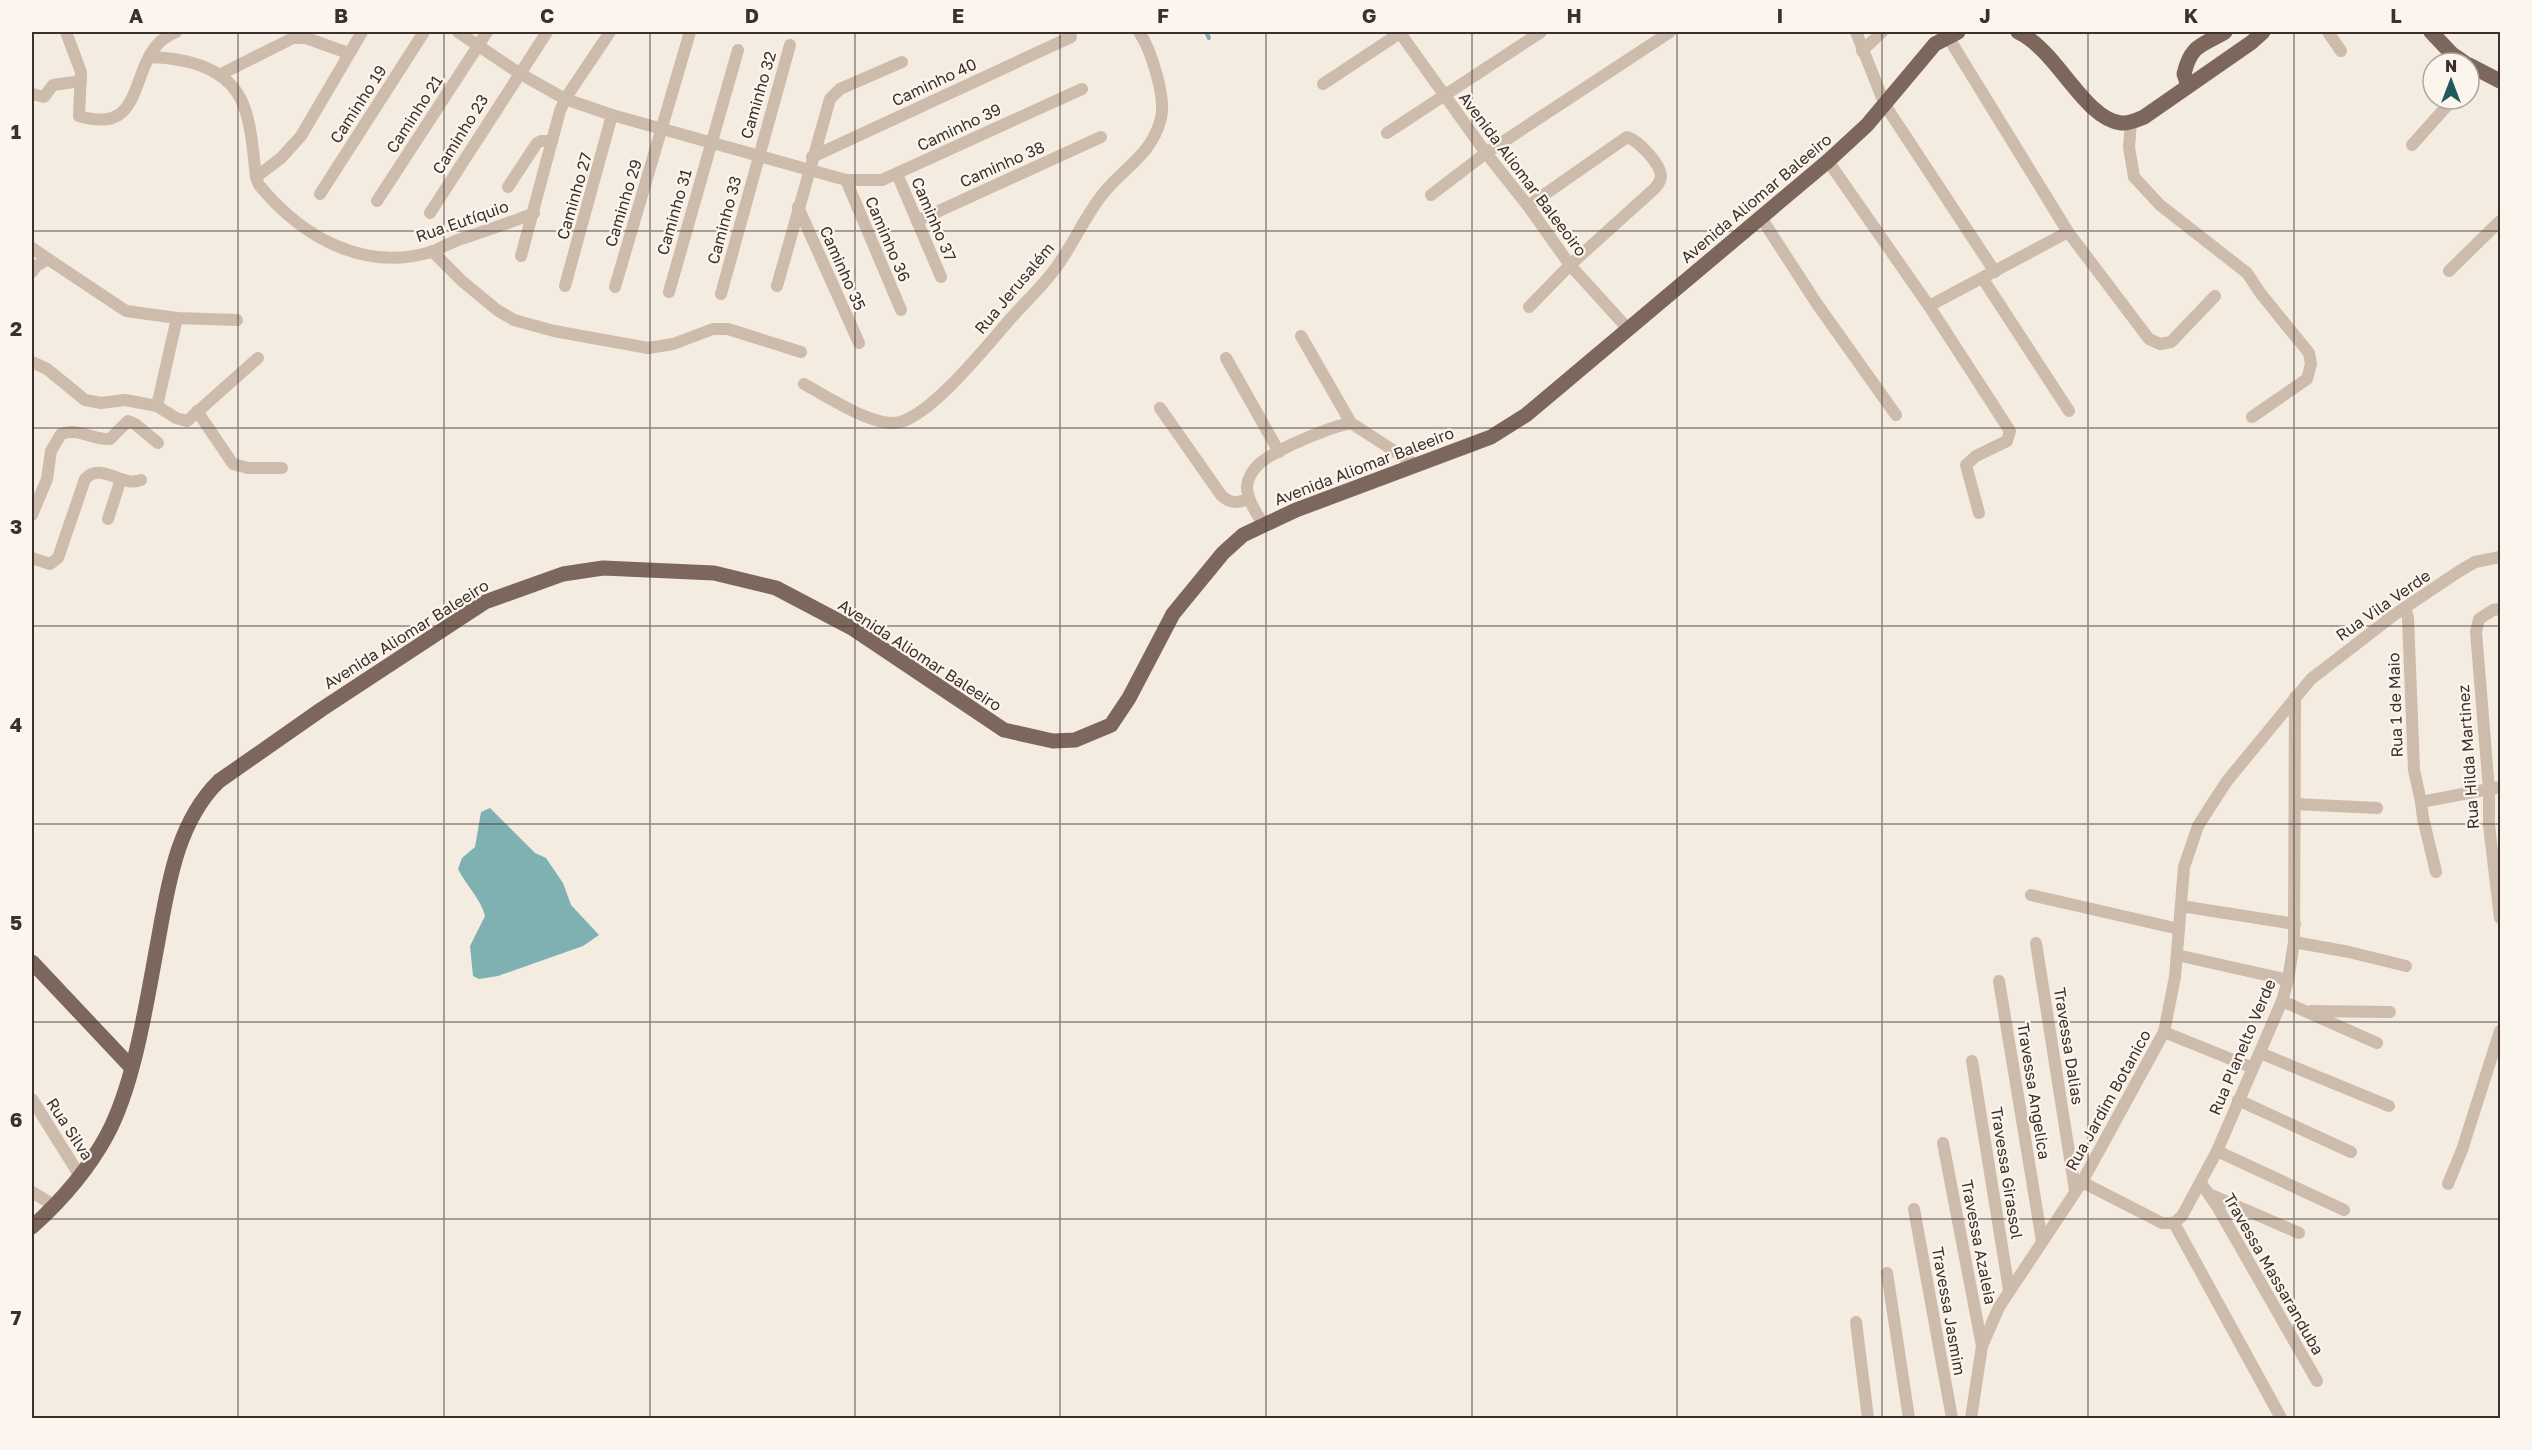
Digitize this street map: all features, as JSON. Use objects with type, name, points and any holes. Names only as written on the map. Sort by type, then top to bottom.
[{"type":"main road","points":[[2018,32],[2046,51],[2100,115],[2122,123],[2131,122],[2186,80],[2252,42],[2263,32]]},
{"type":"main road","points":[[2186,80],[2191,53],[2199,44],[2225,32]]},
{"type":"main road","points":[[2431,32],[2449,51]]},
{"type":"main road","name":"Avenida Aliomar Baleeiro","points":[[32,1227],[55,1206],[80,1176],[106,1136],[131,1067],[146,1005],[169,881],[188,829],[207,793],[219,781],[322,709],[492,598],[563,574],[603,568],[714,573],[756,582],[776,588],[852,628],[1004,730],[1053,741],[1075,740],[1111,724],[1129,698],[1173,614],[1223,553],[1243,535],[1263,524],[1491,437],[1513,424],[1629,330],[1760,216],[1828,161],[1885,105],[1935,44],[1953,34]]},
{"type":"main road","points":[[2481,74],[2500,81]]},
{"type":"main road","points":[[32,962],[131,1067]]},
{"type":"street","points":[[66,32],[81,72],[79,116],[93,120],[107,120],[121,112],[138,89],[149,57],[157,45],[176,32]]},
{"type":"street","points":[[256,177],[281,158],[301,136],[362,32]]},
{"type":"street","name":"Caminho 19","points":[[320,194],[424,32]]},
{"type":"street","name":"Caminho 39","points":[[458,32],[519,73],[565,99],[612,115],[759,154],[811,163],[846,180],[882,180],[1082,89]]},
{"type":"street","name":"Caminho 21","points":[[377,201],[487,32]]},
{"type":"street","name":"Caminho 23","points":[[430,213],[547,32]]},
{"type":"street","points":[[522,256],[565,99],[610,32]]},
{"type":"street","name":"Caminho 29","points":[[615,287],[690,32]]},
{"type":"street","name":"Rua Jerusalém","points":[[804,384],[867,417],[893,423],[908,418],[925,408],[964,370],[1059,264],[1107,190],[1149,146],[1156,132],[1162,103],[1147,44],[1139,32]]},
{"type":"street","points":[[1323,84],[1402,32]]},
{"type":"street","name":"Avenida Aliomar Baleeoiro","points":[[1402,32],[1443,95],[1570,265],[1629,330]]},
{"type":"street","points":[[1387,133],[1541,32]]},
{"type":"street","points":[[1431,195],[1486,153],[1670,32]]},
{"type":"street","points":[[1856,32],[1885,105],[1995,272]]},
{"type":"street","points":[[1862,51],[1882,32]]},
{"type":"street","points":[[2328,32],[2341,51]]},
{"type":"street","points":[[1953,34],[2068,232],[2149,339],[2160,344],[2170,342],[2215,296]]},
{"type":"street","name":"Caminho 40","points":[[811,163],[1071,37]]},
{"type":"street","points":[[219,75],[293,38],[306,38],[348,53]]},
{"type":"street","name":"Caminho 32","points":[[759,154],[790,45]]},
{"type":"street","name":"Caminho 31","points":[[669,292],[738,50]]},
{"type":"street","name":"Rua Eutíquio","points":[[149,57],[191,62],[219,75],[230,83],[244,104],[256,177],[267,194],[297,221],[328,243],[342,249],[359,255],[397,258],[432,251],[453,241],[534,213]]},
{"type":"street","name":"Caminho 35","points":[[777,286],[827,107],[835,93],[902,62]]},
{"type":"street","points":[[32,94],[44,97],[53,85],[81,81]]},
{"type":"street","points":[[2412,145],[2442,111]]},
{"type":"street","name":"Caminho 27","points":[[565,286],[612,115]]},
{"type":"street","points":[[2131,122],[2129,147],[2134,177],[2160,205],[2247,273],[2309,353],[2310,369],[2307,379],[2252,417]]},
{"type":"street","name":"Caminho 38","points":[[918,221],[1101,137]]},
{"type":"street","points":[[1528,206],[1627,137],[1636,141],[1657,165],[1661,174],[1660,181],[1570,265],[1529,307]]},
{"type":"street","points":[[508,187],[537,143],[552,141]]},
{"type":"street","name":"Caminho 33","points":[[721,294],[759,154]]},
{"type":"street","points":[[1828,161],[1929,306],[2010,431],[2007,441],[1976,456],[1966,465],[1979,513]]},
{"type":"street","name":"Caminho 37","points":[[897,174],[941,277]]},
{"type":"street","name":"Caminho 36","points":[[846,180],[901,310]]},
{"type":"street","name":"Caminho 35","points":[[798,207],[859,343]]},
{"type":"street","points":[[1760,216],[1817,304],[1896,415]]},
{"type":"street","points":[[2448,271],[2500,221]]},
{"type":"street","points":[[1929,306],[2068,232]]},
{"type":"street","points":[[32,248],[121,309],[177,318],[237,320]]},
{"type":"street","points":[[432,251],[462,281],[497,310],[514,320],[554,331],[648,348],[673,344],[713,329],[728,329],[801,352]]},
{"type":"street","points":[[32,272],[36,266],[48,259]]},
{"type":"street","points":[[1983,279],[2069,411]]},
{"type":"street","points":[[157,406],[177,318]]},
{"type":"street","points":[[1301,336],[1351,423],[1416,465]]},
{"type":"street","points":[[32,362],[47,369],[85,400],[101,403],[125,400],[157,406],[176,418],[187,421],[258,358]]},
{"type":"street","points":[[1226,358],[1279,452]]},
{"type":"street","points":[[1160,408],[1221,495],[1228,502],[1249,499]]},
{"type":"street","points":[[197,411],[233,464],[248,468],[282,468]]},
{"type":"street","points":[[32,514],[47,479],[51,451],[56,440],[67,432],[110,439],[128,421],[158,442]]},
{"type":"street","points":[[1263,524],[1249,499],[1247,488],[1251,473],[1259,464],[1279,452],[1351,423]]},
{"type":"street","points":[[32,558],[50,564],[58,558],[88,475],[103,473],[131,483],[141,480]]},
{"type":"street","points":[[108,519],[121,479]]},
{"type":"street","name":"Rua Vila Verde","points":[[2295,697],[2328,665],[2405,607],[2475,562],[2500,557]]},
{"type":"street","name":"Rua 1 de Maio","points":[[2405,607],[2408,618],[2414,770],[2436,872]]},
{"type":"street","name":"Rua Hilda Martinez","points":[[2500,609],[2493,610],[2479,619],[2475,632],[2495,788],[2489,825],[2500,918]]},
{"type":"street","name":"Rua Planelto Verde","points":[[2174,1223],[2205,1188],[2217,1151],[2282,1001],[2288,980],[2295,924],[2295,697]]},
{"type":"street","name":"Rua Jardim Botanico","points":[[1971,1419],[1982,1346],[1995,1315],[2078,1186],[2164,1032],[2171,1003],[2177,955],[2184,867],[2198,826],[2227,781],[2295,697]]},
{"type":"street","points":[[2421,802],[2495,788]]},
{"type":"street","points":[[2295,804],[2378,808]]},
{"type":"street","points":[[2031,895],[2179,929]]},
{"type":"street","points":[[2181,906],[2295,924]]},
{"type":"street","points":[[2294,942],[2406,966]]},
{"type":"street","name":"Travessa Dalias","points":[[2036,943],[2078,1186]]},
{"type":"street","points":[[2177,955],[2288,980]]},
{"type":"street","name":"Travessa Angelica","points":[[1999,981],[2042,1241]]},
{"type":"street","points":[[2282,1001],[2376,1043]]},
{"type":"street","points":[[2307,1011],[2390,1012]]},
{"type":"street","points":[[2448,1184],[2462,1150],[2500,1031]]},
{"type":"street","points":[[2164,1032],[2253,1068]]},
{"type":"street","points":[[2260,1053],[2390,1106]]},
{"type":"street","name":"Travessa Girassol","points":[[1972,1061],[2009,1290]]},
{"type":"street","name":"Rua Silva","points":[[32,1099],[80,1176]]},
{"type":"street","points":[[2238,1100],[2351,1152]]},
{"type":"street","name":"Travessa Azaleia","points":[[1943,1143],[1982,1346]]},
{"type":"street","points":[[2217,1151],[2344,1210]]},
{"type":"street","points":[[2078,1186],[2162,1223],[2174,1223],[2281,1419]]},
{"type":"street","points":[[2205,1188],[2299,1233]]},
{"type":"street","name":"Travessa Massaranduba","points":[[2205,1188],[2318,1381]]},
{"type":"street","points":[[32,1192],[55,1206]]},
{"type":"street","name":"Travessa Jasmim","points":[[1914,1209],[1952,1419]]},
{"type":"street","points":[[1887,1273],[1909,1419]]},
{"type":"street","points":[[1856,1322],[1868,1419]]},
{"type":"water","points":[[490,808],[535,853],[546,858],[563,883],[571,905],[599,935],[583,946],[498,976],[479,979],[473,976],[470,946],[485,916],[458,869],[462,858],[475,847],[481,812]]},
{"type":"waterway","points":[[1206,32],[1209,38]]}]
